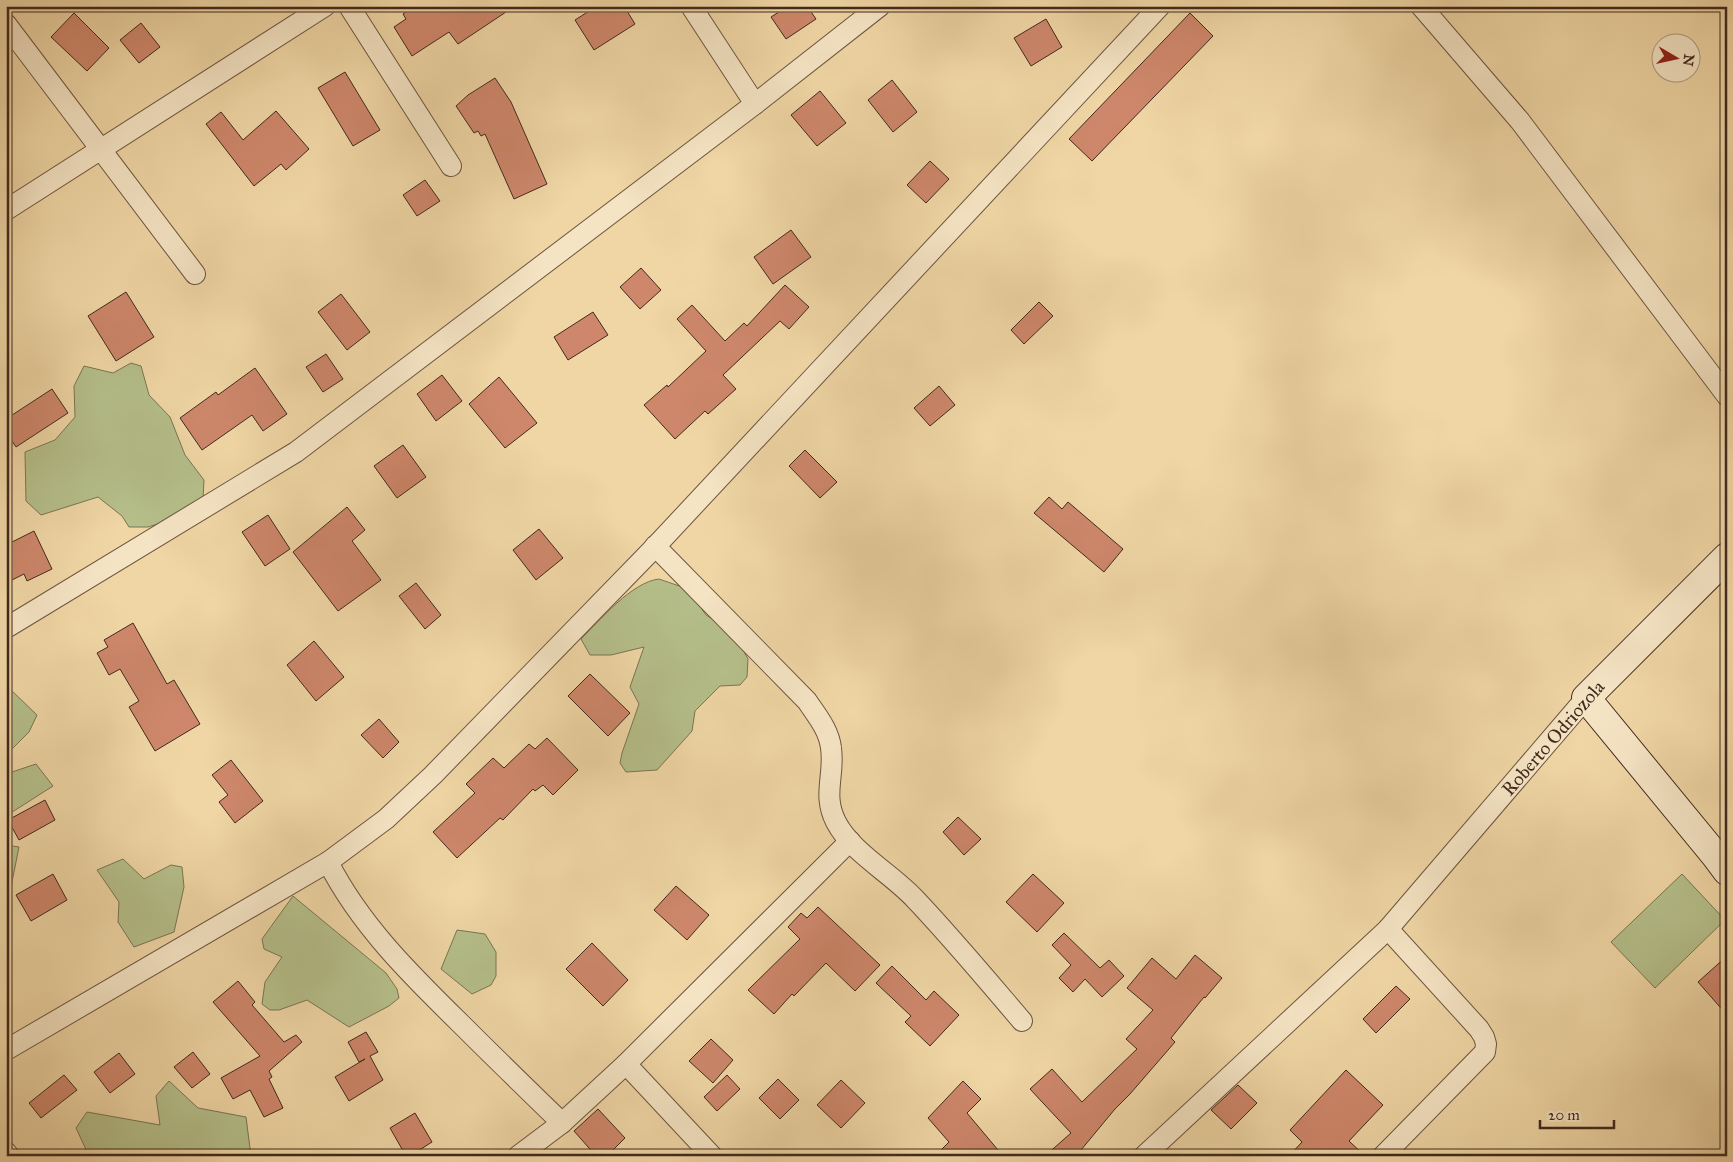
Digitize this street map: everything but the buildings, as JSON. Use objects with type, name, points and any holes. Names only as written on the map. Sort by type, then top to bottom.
[{"type":"street","points":[[6,210],[325,6]]},
{"type":"street","points":[[349,6],[451,166]]},
{"type":"street","points":[[691,6],[755,104]]},
{"type":"street","points":[[6,628],[296,452],[755,104],[880,6]]},
{"type":"street","points":[[6,1050],[328,862],[386,819],[432,775],[655,546],[1160,6]]},
{"type":"street","points":[[1421,6],[1520,121],[1727,396]]},
{"type":"street","points":[[6,24],[102,148],[195,274]]},
{"type":"street","points":[[655,546],[807,702],[827,730],[832,764],[828,798],[836,822],[850,842],[914,897],[1022,1021]]},
{"type":"street","name":"Roberto Odriozola","points":[[1144,1156],[1388,929],[1586,698],[1727,557]]},
{"type":"street","points":[[1586,698],[1716,855],[1727,872]]},
{"type":"street","points":[[518,1156],[562,1123],[626,1064],[850,842]]},
{"type":"street","points":[[328,862],[341,888],[390,951],[422,986],[562,1123]]},
{"type":"street","points":[[1383,1156],[1485,1052],[1486,1044],[1484,1037],[1469,1017],[1388,929]]},
{"type":"street","points":[[626,1064],[712,1156]]},
{"type":"street","points":[[6,1152],[10,1156]]},
{"type":"green space","points":[[131,363],[141,366],[149,395],[170,417],[185,455],[204,480],[203,499],[186,515],[148,527],[129,527],[122,516],[98,497],[41,515],[26,501],[25,452],[55,440],[75,417],[74,386],[84,366],[113,373]]},
{"type":"green space","points":[[659,579],[688,589],[706,615],[733,632],[748,659],[747,677],[740,685],[720,686],[695,711],[692,731],[657,770],[626,772],[620,763],[639,704],[630,687],[644,647],[611,655],[590,655],[581,639],[627,594],[638,587]]},
{"type":"green space","points":[[10,689],[37,715],[29,732],[6,755],[6,692]]},
{"type":"green space","points":[[36,764],[53,786],[6,816],[6,774]]},
{"type":"green space","points":[[6,845],[19,847],[11,887],[6,890]]},
{"type":"green space","points":[[123,859],[144,879],[171,865],[182,867],[184,887],[174,932],[134,947],[118,922],[119,902],[97,870]]},
{"type":"green space","points":[[1682,874],[1725,920],[1655,988],[1611,942]]},
{"type":"green space","points":[[293,896],[386,973],[397,989],[399,998],[389,1006],[349,1027],[307,1000],[279,1010],[270,1010],[262,1004],[265,982],[282,957],[264,949],[262,939]]},
{"type":"green space","points":[[457,930],[485,934],[496,952],[496,976],[491,985],[472,994],[441,969]]},
{"type":"green space","points":[[169,1081],[198,1108],[246,1117],[251,1156],[89,1156],[76,1128],[87,1112],[160,1125],[156,1096]]}]
